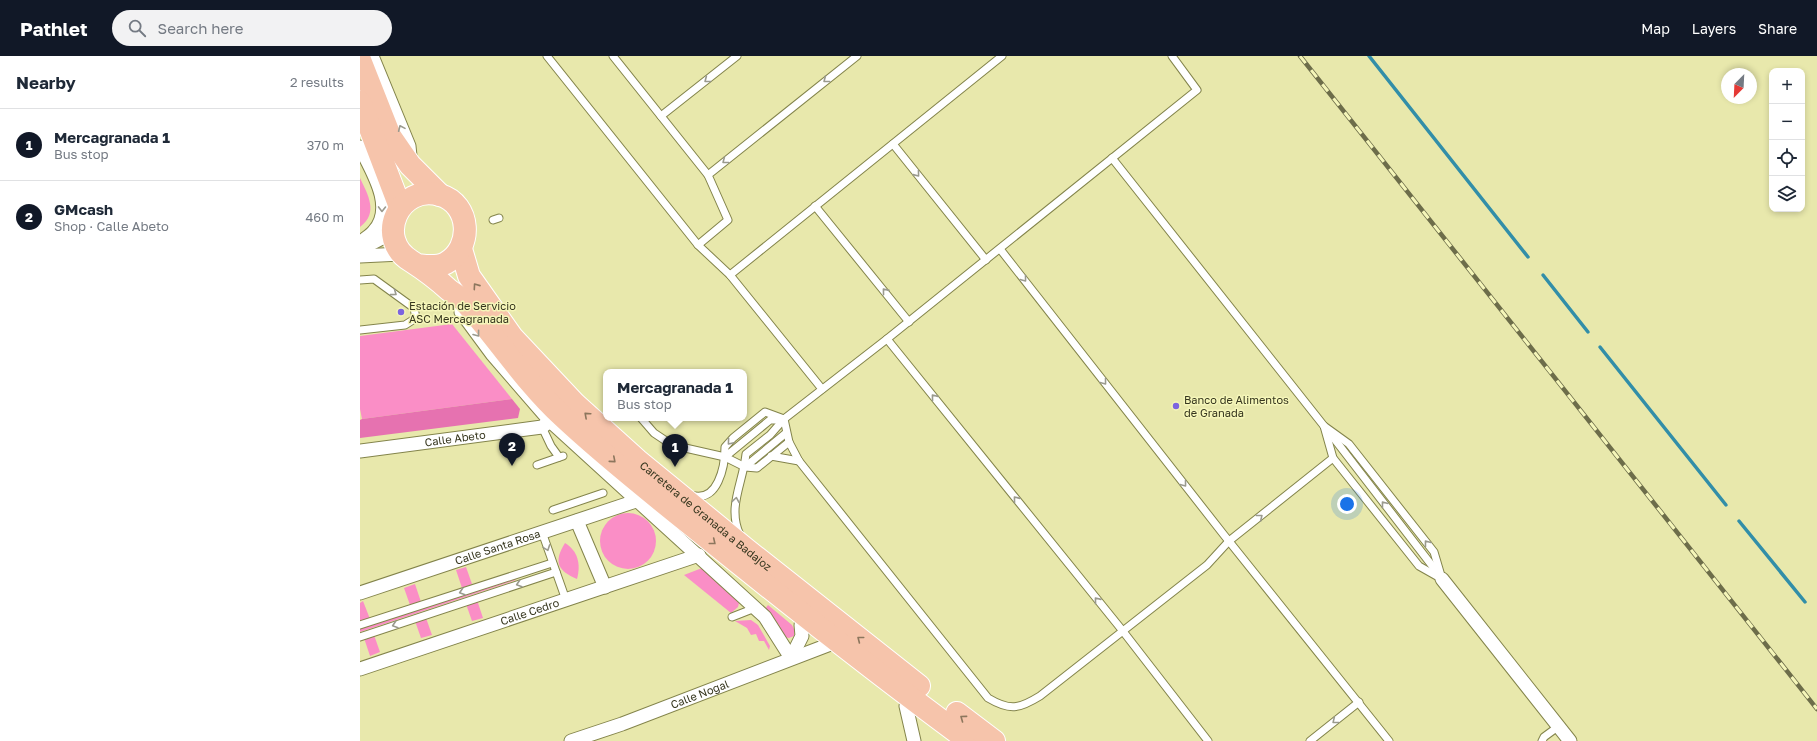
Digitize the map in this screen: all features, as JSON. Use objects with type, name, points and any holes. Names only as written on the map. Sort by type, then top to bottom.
[{"type":"highway","points":[[360,60],[390,136],[410,165],[440,195],[454,204],[463,216],[466,233],[461,249],[446,263],[433,267],[409,260],[396,245],[392,233],[398,209],[360,101]]},
{"type":"highway","points":[[398,209],[411,198],[423,194],[440,195]]},
{"type":"highway","name":"Carretera de Granada a Badajoz","points":[[461,249],[469,276],[512,337],[575,404],[637,460],[747,550],[915,682],[994,741]]},
{"type":"highway","name":"Carretera de Granada a Badajoz","points":[[409,260],[438,278],[449,290],[463,299],[502,348],[560,414],[638,481],[759,579],[880,674],[969,741]]},
{"type":"street","points":[[372,56],[409,146],[410,165]]},
{"type":"street","points":[[360,132],[398,209],[380,239],[360,249]]},
{"type":"street","points":[[360,147],[382,194],[382,215],[375,231],[360,243]]},
{"type":"street","points":[[360,256],[409,260]]},
{"type":"street","points":[[449,290],[454,303],[546,424],[699,555],[765,617],[791,658]]},
{"type":"street","name":"Calle Abeto","points":[[360,451],[546,424]]},
{"type":"street","name":"Calle Santa Rosa","points":[[360,593],[636,501]]},
{"type":"street","points":[[577,521],[604,587]]},
{"type":"street","name":"Calle Cedro","points":[[360,669],[699,555]]},
{"type":"street","points":[[759,579],[770,599],[801,625],[953,741]]},
{"type":"street","points":[[1442,579],[1570,741]]},
{"type":"street","points":[[791,658],[802,636],[801,625]]},
{"type":"street","name":"Calle Nogal","points":[[571,741],[622,724],[828,645]]},
{"type":"street","points":[[906,706],[911,740]]},
{"type":"lane","points":[[547,56],[698,245],[730,275],[822,389]]},
{"type":"lane","points":[[661,116],[737,56]]},
{"type":"lane","points":[[708,174],[857,56]]},
{"type":"lane","points":[[730,275],[1002,56]]},
{"type":"lane","points":[[747,550],[736,527],[734,501],[745,467],[746,454],[770,435],[784,419],[909,322],[1197,90],[1172,56]]},
{"type":"lane","points":[[616,57],[708,174],[728,220],[698,245]]},
{"type":"lane","points":[[893,144],[986,260]]},
{"type":"lane","points":[[1112,158],[1324,426],[1442,579]]},
{"type":"lane","points":[[815,206],[909,322]]},
{"type":"lane","points":[[1000,249],[1229,541],[1389,741]]},
{"type":"lane","points":[[360,280],[374,279],[414,308],[416,318],[405,325],[360,330]]},
{"type":"lane","points":[[887,339],[1122,630],[1207,740]]},
{"type":"lane","points":[[784,419],[789,442],[799,460],[988,698],[1002,706],[1015,708],[1027,704],[1040,696],[1122,630],[1207,565],[1229,541],[1333,458]]},
{"type":"lane","points":[[670,487],[697,497],[708,494],[718,484],[725,457],[770,420],[784,419]]},
{"type":"lane","points":[[643,421],[654,434],[672,446],[725,457],[745,467],[757,468],[789,442]]},
{"type":"lane","points":[[537,465],[561,456],[551,446],[546,424]]},
{"type":"lane","points":[[1324,426],[1333,458],[1419,566],[1442,579]]},
{"type":"lane","points":[[745,467],[786,433]]},
{"type":"lane","points":[[771,456],[799,460]]},
{"type":"lane","points":[[553,510],[602,494]]},
{"type":"lane","points":[[542,532],[566,600]]},
{"type":"lane","points":[[360,625],[552,563]]},
{"type":"lane","points":[[360,637],[556,572]]},
{"type":"lane","points":[[732,616],[755,608]]},
{"type":"lane","points":[[1310,741],[1359,702]]},
{"type":"lane","points":[[1542,741],[1544,737],[1559,726]]},
{"type":"shaded area","points":[[360,178],[369,197],[370,210],[366,222],[360,227]]},
{"type":"shaded area","points":[[452,324],[512,399],[362,419],[360,409],[360,336]]},
{"type":"shaded area","points":[[512,399],[520,409],[518,418],[360,438],[360,420],[362,419]]},
{"type":"shaded area","points":[[622,513],[634,513],[644,517],[652,525],[656,535],[656,547],[652,557],[644,565],[634,569],[622,569],[612,565],[604,557],[600,547],[600,535],[604,525],[612,517]]},
{"type":"shaded area","points":[[565,543],[576,554],[579,568],[577,579],[565,573],[559,565],[559,556]]},
{"type":"shaded area","points":[[466,567],[472,584],[462,588],[456,570]]},
{"type":"shaded area","points":[[702,568],[739,603],[738,607],[731,613],[684,575]]},
{"type":"shaded area","points":[[515,578],[516,580],[360,632],[360,629]]},
{"type":"shaded area","points":[[415,584],[421,602],[410,605],[404,588]]},
{"type":"shaded area","points":[[477,600],[483,618],[472,621],[466,604]]},
{"type":"shaded area","points":[[363,601],[370,619],[360,622],[360,603]]},
{"type":"shaded area","points":[[768,605],[792,625],[794,629],[794,636],[789,638],[784,637],[778,624],[765,609]]},
{"type":"shaded area","points":[[426,618],[432,635],[421,638],[415,621]]},
{"type":"shaded area","points":[[751,620],[758,625],[770,646],[769,650],[764,641],[759,641],[756,634],[751,635],[747,628],[735,621]]},
{"type":"shaded area","points":[[374,635],[380,652],[370,656],[364,638]]},
{"type":"waterway","points":[[1369,56],[1528,257]]},
{"type":"waterway","points":[[1543,275],[1588,332]]},
{"type":"waterway","points":[[1600,347],[1726,505]]},
{"type":"waterway","points":[[1739,521],[1805,602]]},
{"type":"railway","points":[[1300,56],[1817,709]]},
{"type":"place","name":"Estación de Servicio ASC Mercagranada","points":[[401,312]]},
{"type":"place","name":"Banco de Alimentos de Granada","points":[[1176,406]]},
{"type":"place","name":"GMcash","points":[[512,466]]},
{"type":"place","name":"Mercagranada 1","points":[[675,467]]}]
